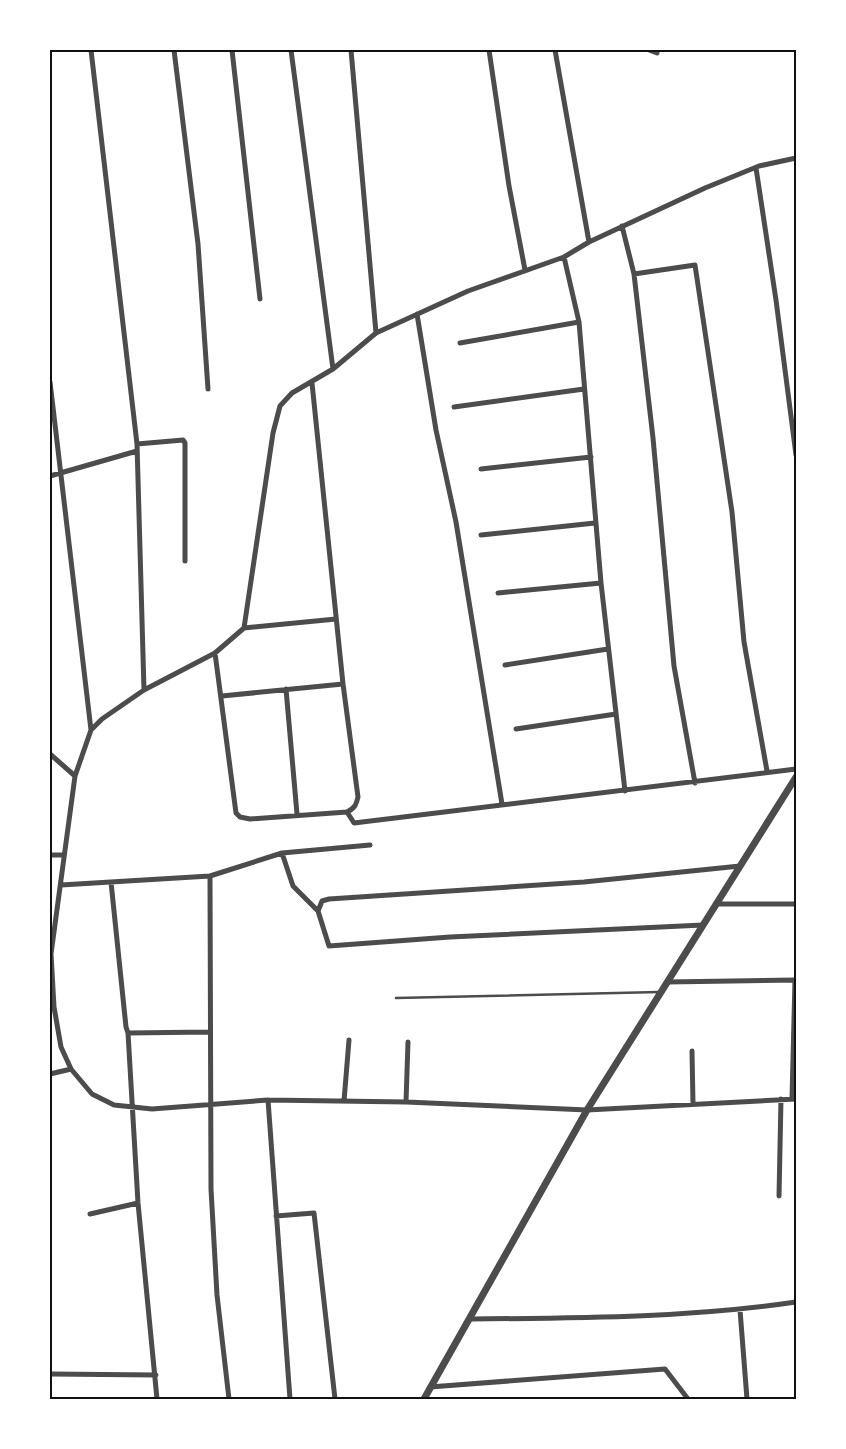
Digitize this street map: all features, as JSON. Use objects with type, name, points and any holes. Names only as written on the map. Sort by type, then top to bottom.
[{"type":"street","points":[[91,50],[137,444],[144,690]]},
{"type":"street","points":[[174,50],[198,244],[208,389]]},
{"type":"street","points":[[232,50],[260,299]]},
{"type":"street","points":[[291,50],[333,369]]},
{"type":"street","points":[[351,50],[376,333]]},
{"type":"street","points":[[489,50],[509,186],[525,270]]},
{"type":"street","points":[[555,50],[589,242]]},
{"type":"street","points":[[649,50],[657,53]]},
{"type":"street","points":[[244,628],[273,433],[280,406],[292,393],[333,369],[376,333],[468,291],[564,257],[589,242],[705,188],[756,168],[796,158]]},
{"type":"street","points":[[756,168],[776,300],[796,456]]},
{"type":"street","points":[[622,226],[634,274],[656,470],[674,666],[695,783]]},
{"type":"street","points":[[564,257],[579,322],[601,583],[626,791]]},
{"type":"street","points":[[634,274],[695,265],[732,512],[744,642],[767,772]]},
{"type":"street","points":[[417,314],[436,430],[456,522],[502,804]]},
{"type":"street","points":[[460,343],[579,322]]},
{"type":"street","points":[[50,382],[91,730],[75,776],[64,855],[51,954],[54,1007],[61,1048],[71,1069],[92,1094],[114,1105],[152,1110],[268,1100],[406,1102],[587,1110],[794,1099],[795,980],[667,982]]},
{"type":"street","points":[[215,653],[236,813],[240,817],[250,819],[297,814],[347,812],[356,806],[358,796],[342,684],[312,383]]},
{"type":"street","points":[[454,407],[584,389]]},
{"type":"street","points":[[137,444],[183,440],[186,442],[185,561]]},
{"type":"street","points":[[50,476],[137,450]]},
{"type":"street","points":[[481,469],[591,457]]},
{"type":"street","points":[[481,535],[595,523]]},
{"type":"street","points":[[498,593],[601,583]]},
{"type":"street","points":[[91,730],[144,690],[215,653],[244,628],[336,619]]},
{"type":"street","points":[[505,665],[608,649]]},
{"type":"street","points":[[222,696],[342,684]]},
{"type":"street","points":[[286,689],[297,814]]},
{"type":"street","points":[[516,729],[616,714]]},
{"type":"street","points":[[50,754],[75,776]]},
{"type":"street","points":[[347,812],[354,823],[502,804],[695,783],[796,769]]},
{"type":"street","points":[[424,1399],[587,1110],[796,778]]},
{"type":"street","points":[[61,885],[210,876],[282,852],[370,845]]},
{"type":"street","points":[[282,852],[293,886],[318,911],[329,946],[450,936],[702,925]]},
{"type":"street","points":[[50,855],[64,855]]},
{"type":"street","points":[[318,911],[322,901],[329,899],[584,882],[740,866]]},
{"type":"street","points":[[210,876],[209,1032],[212,1189],[217,1295],[230,1399]]},
{"type":"street","points":[[111,882],[128,1033],[138,1203],[157,1399]]},
{"type":"street","points":[[716,904],[796,904]]},
{"type":"street","points":[[128,1033],[209,1032]]},
{"type":"street","points":[[344,1102],[349,1040]]},
{"type":"street","points":[[406,1102],[408,1042]]},
{"type":"street","points":[[692,1051],[693,1104]]},
{"type":"street","points":[[50,1074],[71,1069]]},
{"type":"street","points":[[779,1196],[781,1099]]},
{"type":"street","points":[[268,1100],[290,1399]]},
{"type":"street","points":[[90,1214],[138,1203]]},
{"type":"street","points":[[276,1216],[314,1213],[335,1399]]},
{"type":"street","points":[[469,1319],[591,1318],[740,1310],[796,1302]]},
{"type":"street","points":[[740,1310],[747,1399]]},
{"type":"street","points":[[430,1387],[666,1369],[688,1399]]},
{"type":"street","points":[[50,1374],[156,1375]]},
{"type":"lane","points":[[396,998],[661,992]]}]
